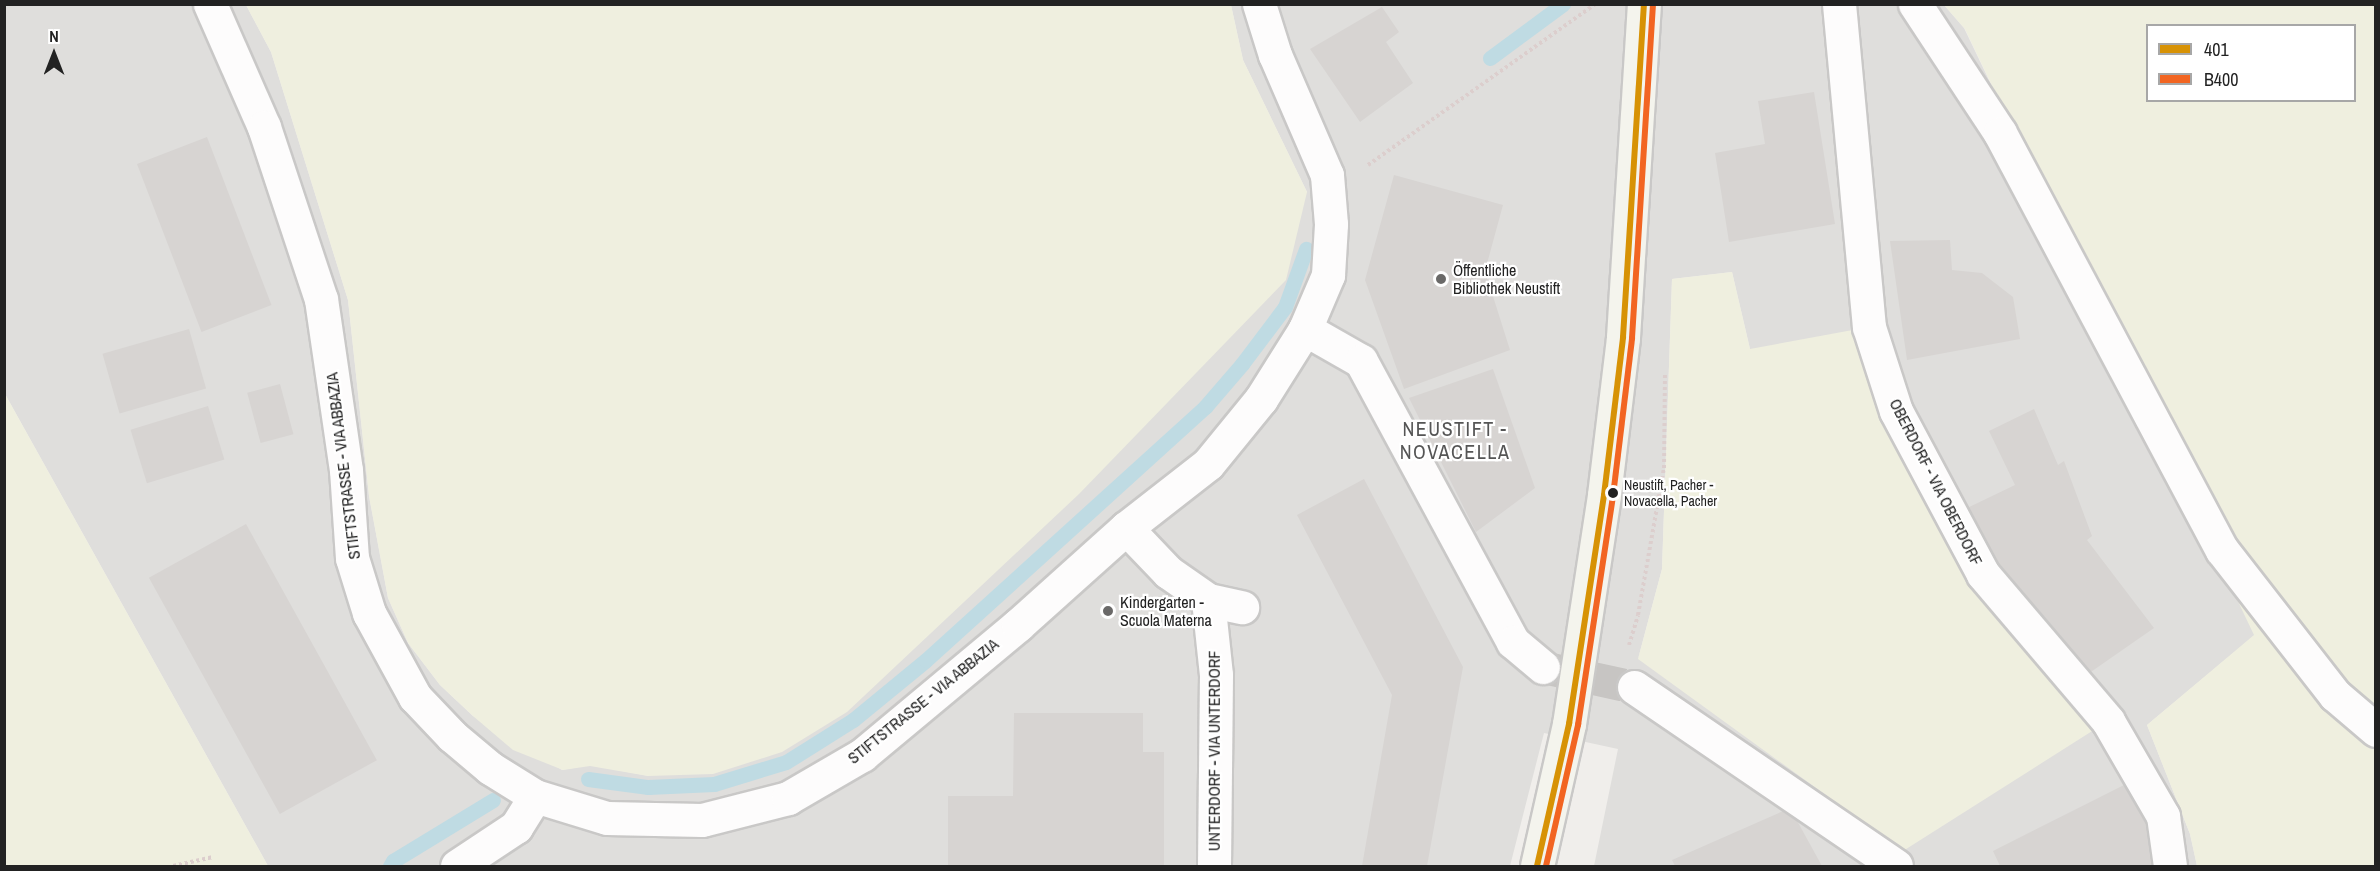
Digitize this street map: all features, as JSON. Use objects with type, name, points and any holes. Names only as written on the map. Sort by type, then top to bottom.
[{"type":"main road","points":[[1537,867],[1569,724],[1604,495],[1623,337],[1644,4]]},
{"type":"street","name":"STIFTSTRASSE - VIA ABBAZIA","points":[[210,4],[264,127],[321,299],[346,470],[352,558],[369,613],[415,697],[452,736],[490,768],[535,795],[607,818],[702,820],[788,798],[862,756],[1018,625],[1126,528],[1208,464],[1261,399],[1305,329],[1328,275],[1330,224],[1327,175],[1275,55],[1258,4]]},
{"type":"street","name":"OBERDORF - VIA OBERDORF","points":[[1839,4],[1869,327],[1896,411],[1983,574],[2108,721],[2163,816],[2170,867]]},
{"type":"street","points":[[1915,4],[2000,133],[2222,550],[2335,695],[2376,730]]},
{"type":"street","points":[[1305,329],[1361,361],[1513,642],[1543,667]]},
{"type":"street","points":[[1126,528],[1168,572],[1208,600],[1242,607]]},
{"type":"street","name":"UNTERDORF - VIA UNTERDORF","points":[[1208,600],[1216,675],[1214,867]]},
{"type":"street","points":[[1634,687],[1896,867]]},
{"type":"street","points":[[457,867],[516,827],[535,795]]},
{"type":"path","points":[[1327,175],[1369,164],[1595,4]]},
{"type":"path","points":[[173,867],[213,857]]},
{"type":"shaded area","points":[[4,5],[246,5],[271,52],[348,300],[369,496],[388,598],[408,643],[440,685],[473,716],[562,770],[590,765],[649,776],[1307,192],[1243,60],[1231,5],[1944,5],[1964,28],[2255,635],[2147,725],[2190,834],[2197,866],[1594,866],[1618,749],[1544,733],[1510,866],[268,866],[5,394]],"holes":[[[1732,272],[1750,349],[1638,659],[1662,569],[1672,279]]]},
{"type":"green space","points":[[246,5],[1231,5],[1243,60],[1307,192],[1286,280],[1079,494],[847,712],[782,752],[713,774],[648,776],[590,766],[563,770],[513,750],[440,685],[408,643],[388,598],[369,496],[348,300],[271,52]]},
{"type":"green space","points":[[1944,5],[2375,5],[2375,866],[2197,866],[2190,834],[2147,725],[2254,635],[1965,29]]},
{"type":"green space","points":[[1732,272],[1750,349],[1869,327],[1931,480],[2108,721],[1903,851],[1638,659],[1662,569],[1672,279]]},
{"type":"green space","points":[[5,394],[268,866],[5,866]]},
{"type":"building","points":[[1382,7],[1399,32],[1386,42],[1413,83],[1360,122],[1310,49]]},
{"type":"building","points":[[1814,92],[1835,224],[1729,242],[1715,153],[1765,144],[1758,101]]},
{"type":"building","points":[[207,137],[272,305],[201,332],[137,164]]},
{"type":"building","points":[[1394,175],[1503,205],[1485,271],[1510,350],[1404,389],[1365,280]]},
{"type":"building","points":[[1950,240],[1952,270],[1982,273],[2013,297],[2020,339],[1907,360],[1890,241]]},
{"type":"building","points":[[189,329],[206,389],[120,413],[102,354]]},
{"type":"building","points":[[1493,369],[1535,488],[1476,532],[1409,398]]},
{"type":"building","points":[[280,384],[293,434],[261,443],[247,393]]},
{"type":"building","points":[[208,406],[224,460],[147,483],[131,430]]},
{"type":"building","points":[[2034,409],[2058,465],[2064,461],[2092,536],[2087,540],[2154,628],[2085,676],[2021,590],[2018,593],[2015,590],[1963,510],[2015,485],[1989,431]]},
{"type":"building","points":[[1364,479],[1463,667],[1427,866],[1362,866],[1392,695],[1297,515]]},
{"type":"building","points":[[246,524],[377,760],[280,814],[149,578]]},
{"type":"building","points":[[1014,713],[1143,713],[1143,752],[1164,752],[1164,866],[948,866],[948,796],[1013,796]]},
{"type":"building","points":[[2132,781],[2160,866],[2000,866],[1993,851]]},
{"type":"building","points":[[1790,808],[1822,866],[1675,866],[1672,860]]},
{"type":"waterway","points":[[1490,58],[1563,4]]},
{"type":"waterway","points":[[588,779],[648,787],[714,784],[786,762],[853,720],[926,660],[1205,407],[1242,364],[1285,307],[1306,249]]},
{"type":"waterway","points":[[390,866],[393,861],[493,800]]},
{"type":"tunnel","points":[[1543,667],[1634,687]]},
{"type":"transit line","name":"401","points":[[1537,866],[1569,724],[1604,495],[1623,337],[1644,4]]},
{"type":"transit line","name":"B400","points":[[1546,866],[1578,725],[1613,496],[1632,338],[1653,5]]},
{"type":"place","name":"Öffentliche Bibliothek Neustift","points":[[1441,279]]},
{"type":"place","name":"Neustift, Pacher - Novacella, Pacher","points":[[1613,493]]},
{"type":"place","name":"Kindergarten - Scuola Materna","points":[[1108,611]]},
{"type":"district","name":"NEUSTIFT - NOVACELLA","points":[[1455,440]]}]
